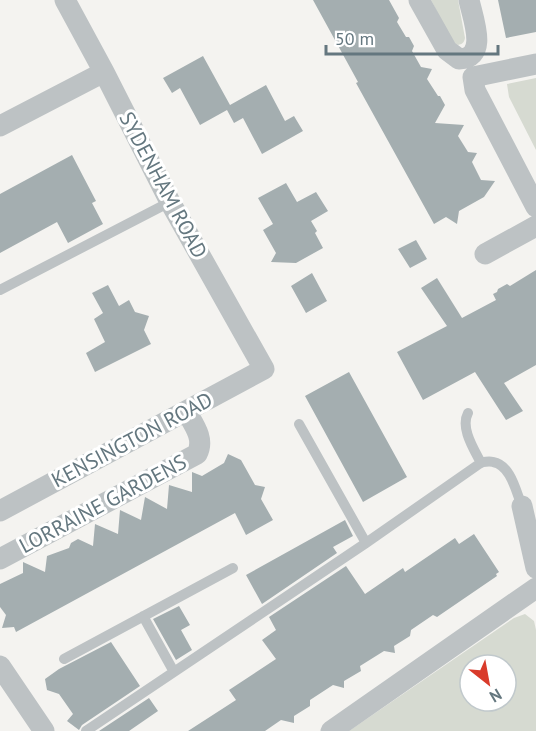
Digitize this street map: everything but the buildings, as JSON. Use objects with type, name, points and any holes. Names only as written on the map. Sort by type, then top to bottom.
[{"type":"street","name":"SYDENHAM ROAD","points":[[65,0],[170,202],[264,369]]},
{"type":"street","points":[[419,0],[447,50],[459,59],[466,59],[477,48],[469,0]]},
{"type":"street","points":[[536,64],[473,76],[476,90],[536,207]]},
{"type":"street","points":[[0,126],[104,72]]},
{"type":"street","points":[[485,254],[536,226]]},
{"type":"street","name":"KENSINGTON ROAD","points":[[0,511],[264,369]]},
{"type":"street","name":"LORRAINE GARDENS","points":[[0,560],[197,454],[201,445],[200,439],[186,411]]},
{"type":"street","points":[[522,506],[536,568]]},
{"type":"street","points":[[331,731],[536,588]]},
{"type":"street","points":[[0,666],[44,731]]},
{"type":"lane","points":[[0,290],[170,202]]},
{"type":"lane","points":[[468,413],[465,419],[466,429],[481,463]]},
{"type":"lane","points":[[299,424],[366,543]]},
{"type":"lane","points":[[86,731],[366,543],[482,462],[495,462],[504,468],[514,484],[522,506]]},
{"type":"lane","points":[[64,659],[233,568]]},
{"type":"lane","points":[[143,616],[174,672]]},
{"type":"shaded area","points":[[431,0],[458,0],[465,38],[462,44],[458,45],[452,41]]},
{"type":"shaded area","points":[[536,78],[536,150],[509,97],[507,84]]},
{"type":"shaded area","points":[[525,614],[534,621],[536,630],[536,731],[349,731],[458,656],[458,713],[518,713],[518,653],[463,653],[514,618]]}]
